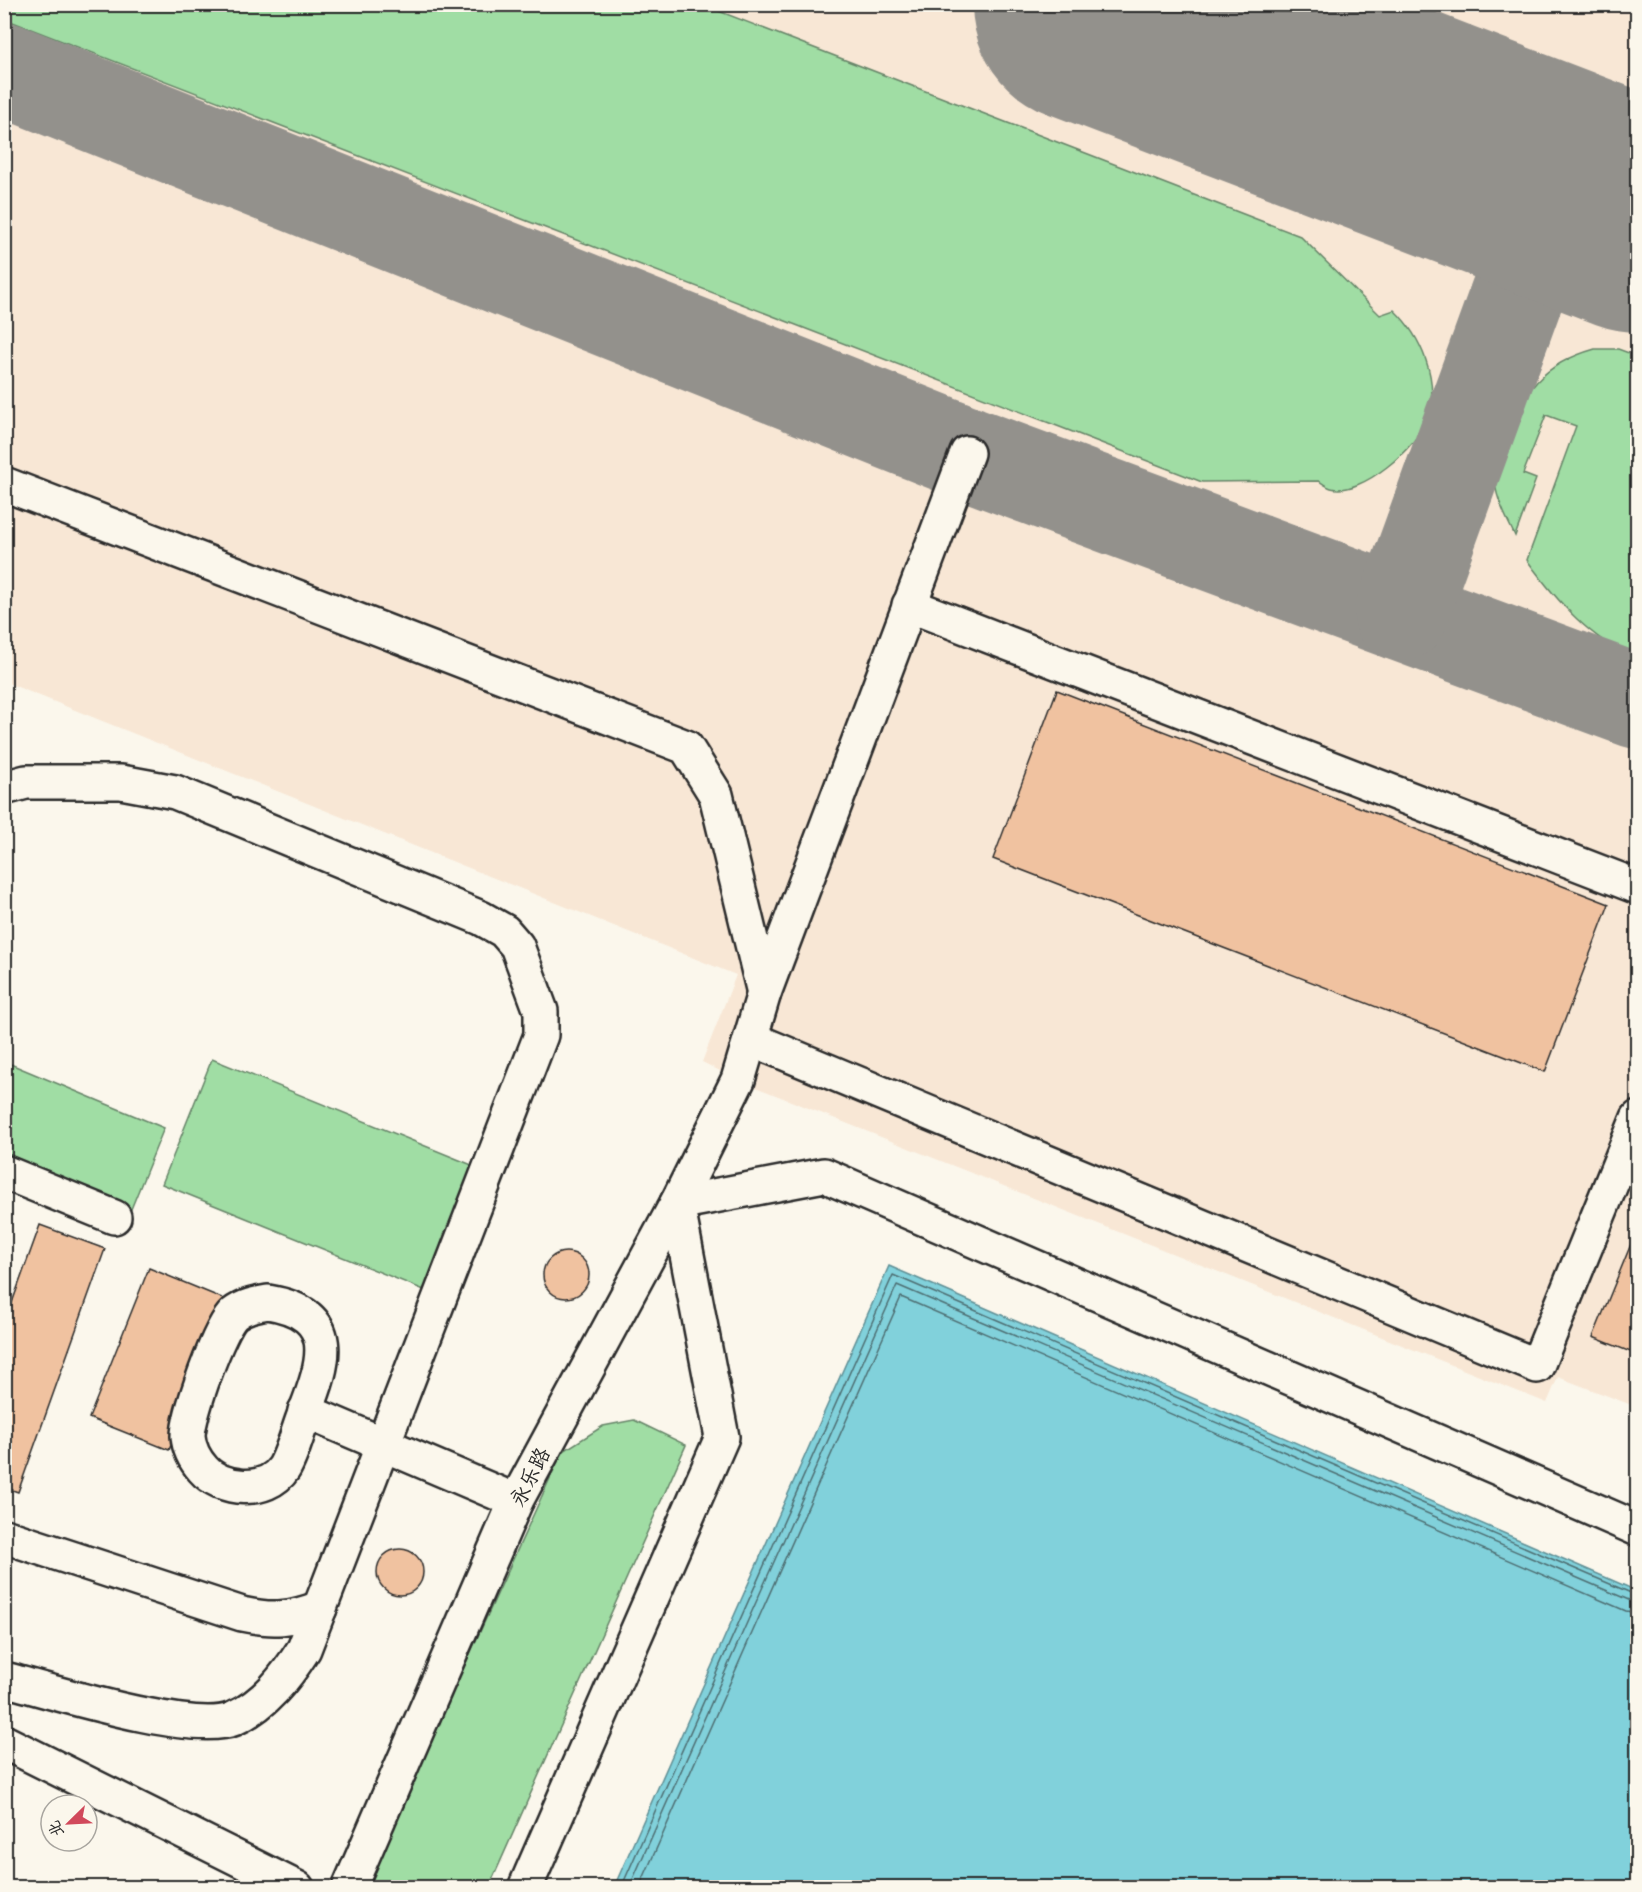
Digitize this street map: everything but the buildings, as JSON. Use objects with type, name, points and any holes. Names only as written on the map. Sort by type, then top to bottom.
[{"type":"street","name":"永乐路","points":[[349,1887],[516,1501],[677,1203],[738,1080],[764,993],[966,453]]},
{"type":"street","points":[[4,484],[686,747],[716,795],[764,993]]},
{"type":"street","points":[[909,605],[1638,887]]},
{"type":"street","points":[[4,788],[26,782],[121,782],[175,792],[481,918],[504,931],[517,946],[541,1011],[541,1035],[304,1649],[283,1681],[232,1719],[201,1722],[165,1720],[4,1679]]},
{"type":"street","points":[[751,1038],[1537,1366],[1638,1118]]},
{"type":"street","points":[[4,1172],[114,1217]]},
{"type":"street","points":[[525,1887],[722,1437],[677,1203],[824,1175],[1638,1529]]},
{"type":"street","points":[[268,1302],[286,1305],[301,1313],[314,1326],[321,1342],[323,1360],[305,1411],[283,1469],[269,1480],[252,1486],[235,1486],[218,1480],[203,1470],[190,1446],[190,1419],[223,1326],[235,1313],[250,1305],[268,1302]]},
{"type":"street","points":[[305,1411],[516,1501]]},
{"type":"street","points":[[4,1536],[258,1618],[291,1618],[320,1608]]},
{"type":"street","points":[[4,1742],[297,1887]]},
{"type":"shaded area","points":[[5,5],[1637,5],[1637,1407],[1558,1377],[1547,1403],[738,1080],[702,1062],[736,975],[5,682]]},
{"type":"green space","points":[[4,5],[703,5],[1300,236],[1380,315],[1394,310],[1413,333],[1426,360],[1430,375],[1432,390],[1427,419],[1422,430],[1412,442],[1387,467],[1357,485],[1343,489],[1331,488],[1319,481],[1202,482],[5,19]]},
{"type":"green space","points":[[1595,349],[1618,349],[1637,356],[1637,659],[1620,651],[1589,630],[1550,590],[1527,560],[1576,426],[1546,415],[1523,474],[1536,479],[1515,536],[1500,504],[1496,487],[1495,470],[1498,458],[1520,406],[1528,393],[1537,381],[1561,362]]},
{"type":"green space","points":[[212,1059],[484,1170],[434,1294],[162,1184]]},
{"type":"green space","points":[[8,1063],[164,1128],[127,1219],[5,1167],[4,1070]]},
{"type":"green space","points":[[634,1420],[686,1445],[489,1887],[363,1888],[562,1452],[603,1426]]},
{"type":"water","points":[[889,1266],[1637,1591],[1637,1887],[614,1887]]},
{"type":"taxiway","points":[[4,69],[967,453],[1638,702]]},
{"type":"taxiway","points":[[1401,614],[1557,184]]},
{"type":"taxiway","points":[[1609,204],[1638,227]]},
{"type":"runway","points":[[1089,4],[1638,215]]}]
